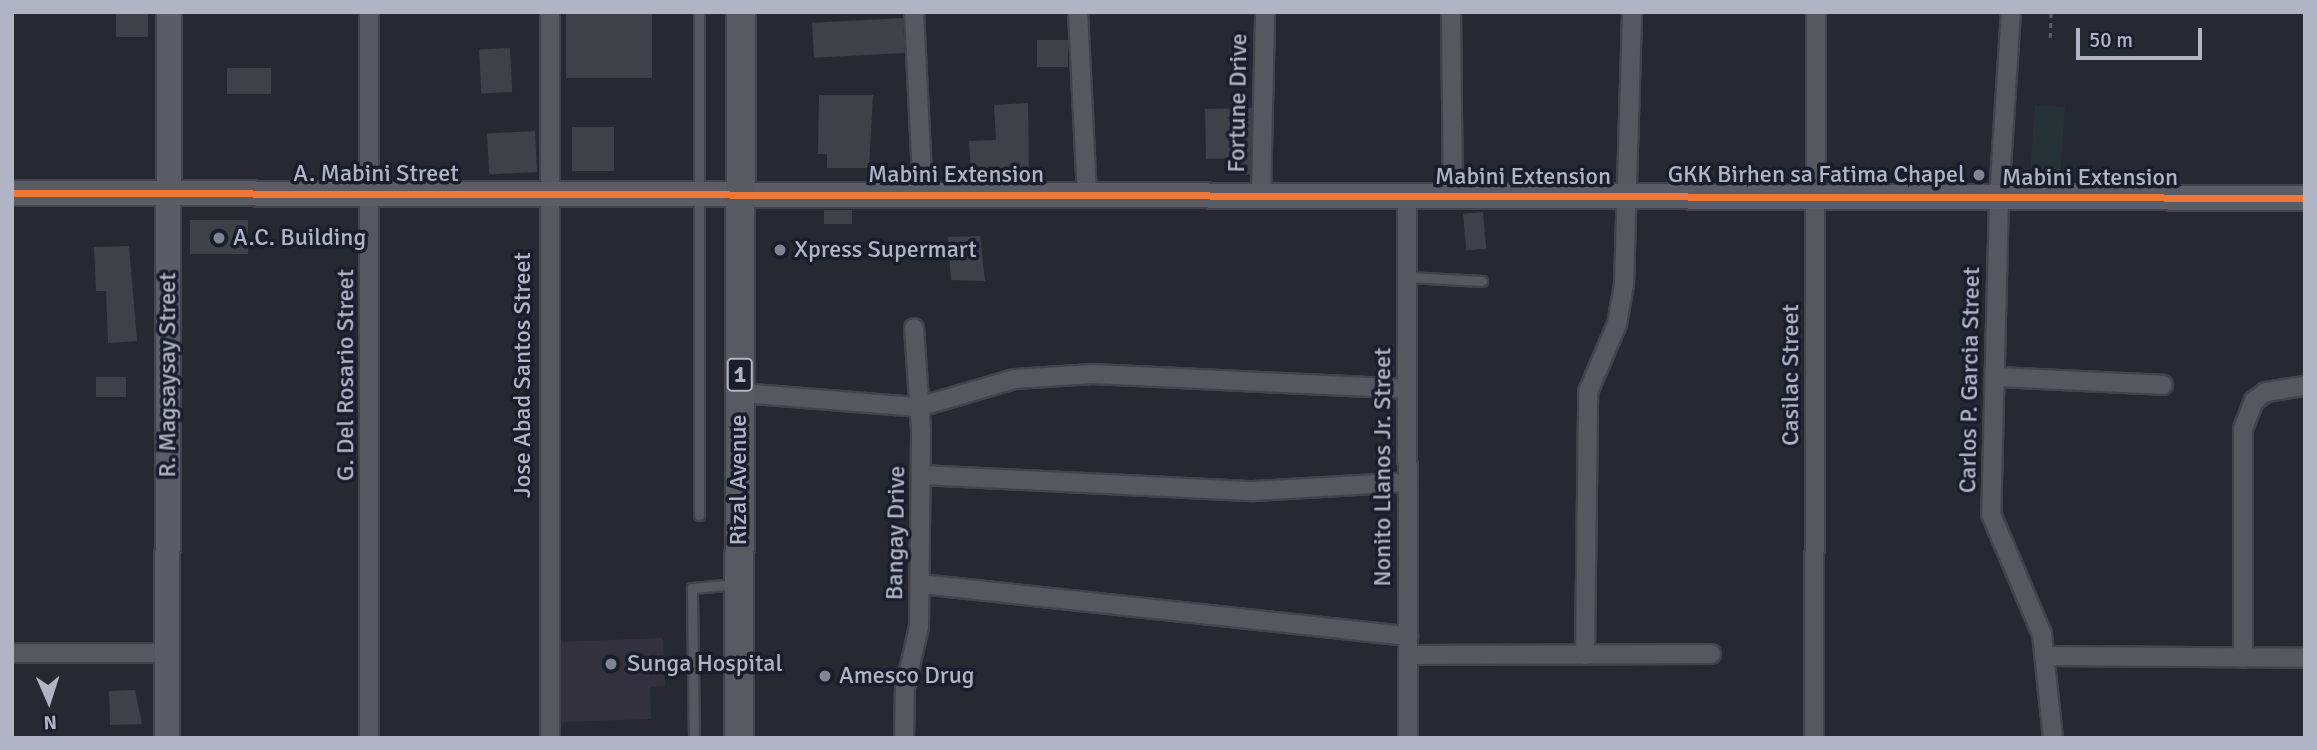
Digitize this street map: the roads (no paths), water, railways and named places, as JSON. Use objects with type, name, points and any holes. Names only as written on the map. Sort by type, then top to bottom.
[{"type":"main road","name":"Rizal Avenue","points":[[739,738],[741,12]]},
{"type":"street","name":"R. Magsaysay Street","points":[[167,738],[169,12]]},
{"type":"street","name":"G. Del Rosario Street","points":[[369,12],[372,193],[369,738]]},
{"type":"street","name":"Jose Abad Santos Street","points":[[550,12],[550,738]]},
{"type":"street","points":[[914,12],[923,194]]},
{"type":"street","points":[[1078,12],[1087,194]]},
{"type":"street","name":"Fortune Drive","points":[[1261,195],[1265,12]]},
{"type":"street","points":[[1451,12],[1453,195]]},
{"type":"street","points":[[1585,654],[1588,392],[1617,324],[1629,196],[1632,12]]},
{"type":"street","name":"Casilac Street","points":[[1814,738],[1816,12]]},
{"type":"street","name":"Carlos P. Garcia Street","points":[[2011,12],[1998,197],[1991,514],[2021,573],[2047,656],[2053,738]]},
{"type":"street","name":"A. Mabini Street","points":[[12,192],[740,193]]},
{"type":"street","name":"Mabini Extension","points":[[740,193],[2305,198]]},
{"type":"street","name":"Nonito Llanos Jr. Street","points":[[1407,195],[1408,738]]},
{"type":"street","name":"Bangay Drive","points":[[904,738],[920,584],[921,475],[914,328]]},
{"type":"street","points":[[740,393],[919,407],[1004,381],[1067,375],[1407,389]]},
{"type":"street","points":[[1996,377],[2163,385]]},
{"type":"street","points":[[2243,658],[2243,429],[2254,401],[2266,392],[2305,386]]},
{"type":"street","points":[[921,475],[1254,491],[1408,482]]},
{"type":"street","points":[[920,584],[1408,636]]},
{"type":"street","points":[[12,653],[167,653]]},
{"type":"street","points":[[1408,655],[1711,654]]},
{"type":"street","points":[[2047,656],[2305,658]]},
{"type":"lane","points":[[699,12],[699,515]]},
{"type":"lane","points":[[1407,277],[1482,281]]},
{"type":"lane","points":[[694,738],[692,588],[739,583]]},
{"type":"place","name":"GKK Birhen sa Fatima Chapel","points":[[1979,175]]},
{"type":"place","name":"A.C. Building","points":[[219,238]]},
{"type":"place","name":"Xpress Supermart","points":[[780,250]]},
{"type":"place","name":"Sunga Hospital","points":[[611,664]]},
{"type":"place","name":"Amesco Drug","points":[[825,676]]}]
